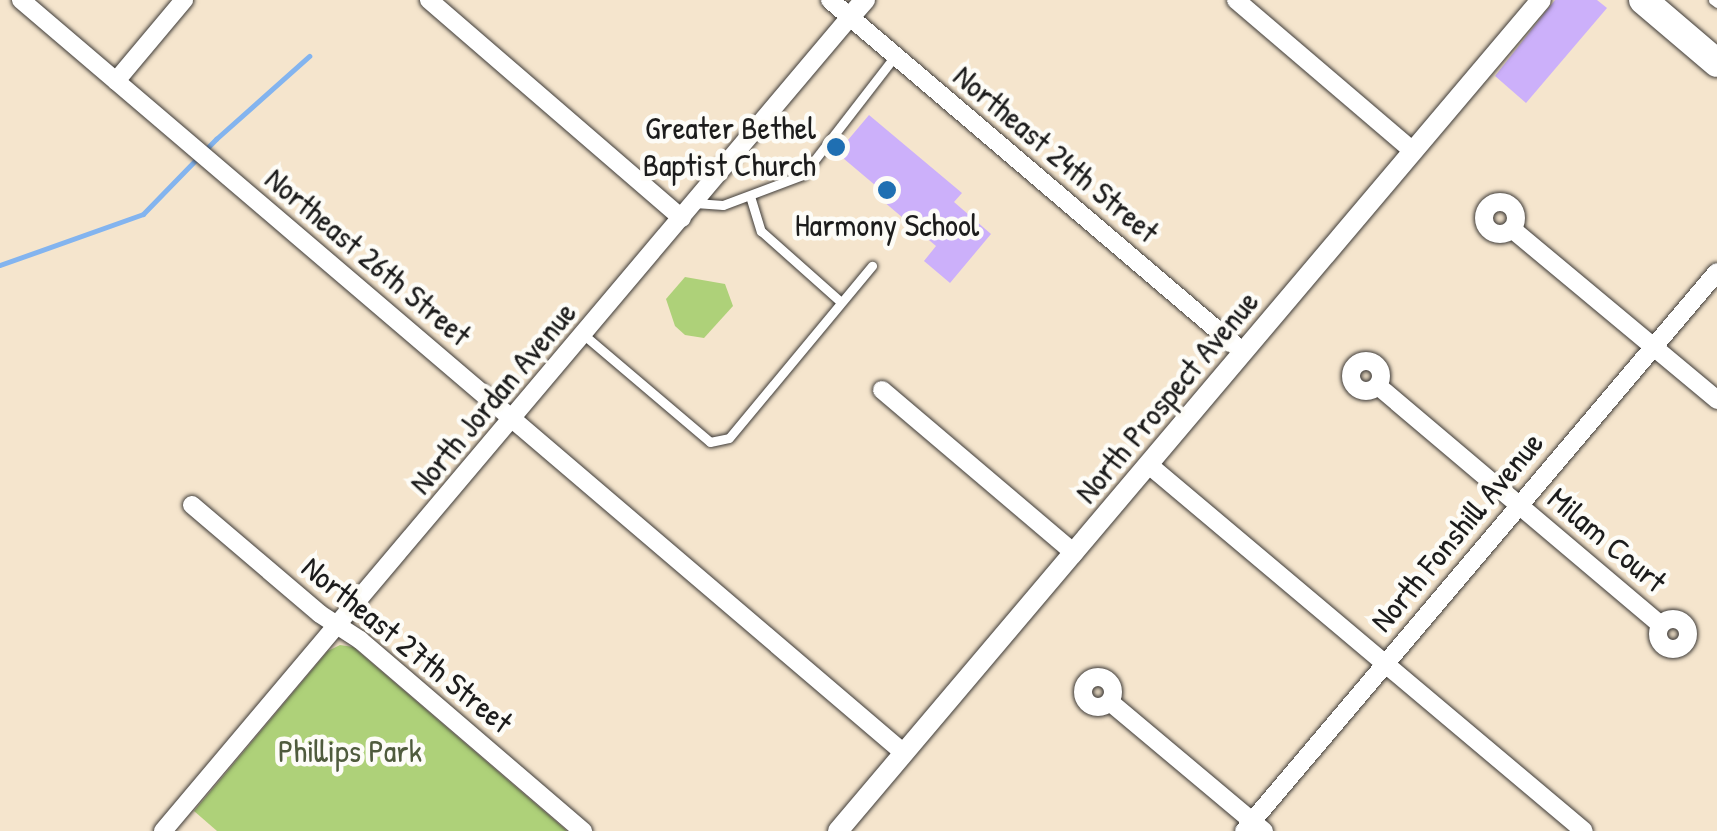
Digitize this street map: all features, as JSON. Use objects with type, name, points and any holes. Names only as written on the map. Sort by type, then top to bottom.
[{"type":"main road","points":[[1643,0],[1717,63]]},
{"type":"street","name":"Northeast 26th Street","points":[[20,0],[904,753]]},
{"type":"street","points":[[116,82],[184,0]]},
{"type":"street","points":[[429,0],[688,211]]},
{"type":"street","name":"Northeast 24th Street","points":[[830,0],[1243,352]]},
{"type":"street","name":"North Jordan Avenue","points":[[163,831],[865,0]]},
{"type":"street","points":[[1236,0],[1414,151]]},
{"type":"street","name":"North Prospect Avenue","points":[[838,831],[1541,0]]},
{"type":"street","points":[[1512,229],[1717,400]]},
{"type":"street","name":"North Fonshill Avenue","points":[[1253,828],[1385,664],[1717,272]]},
{"type":"street","name":"Milam Court","points":[[1378,386],[1661,624]]},
{"type":"street","points":[[882,390],[1074,553]]},
{"type":"street","points":[[1149,465],[1584,831]]},
{"type":"street","name":"Northeast 27th Street","points":[[192,505],[583,831]]},
{"type":"street","points":[[1110,702],[1253,828]]},
{"type":"lane","points":[[688,211],[723,205],[803,175],[895,56]]},
{"type":"lane","points":[[750,196],[761,231],[841,302]]},
{"type":"lane","points":[[584,335],[710,442],[730,438],[872,266]]},
{"type":"green space","points":[[685,277],[725,284],[733,306],[704,338],[685,335],[675,326],[666,299]]},
{"type":"green space","name":"Phillips Park","points":[[340,645],[353,647],[567,831],[217,831],[194,811],[328,651]]},
{"type":"building","points":[[1555,0],[1597,0],[1607,8],[1526,103],[1495,76]]},
{"type":"building","points":[[869,115],[962,193],[954,202],[991,234],[950,283],[924,261],[936,246],[883,201],[888,196],[837,153]]},
{"type":"waterway","points":[[0,265],[143,214],[216,139],[309,56]]},
{"type":"place","name":"Greater Bethel Baptist Church","points":[[836,147]]},
{"type":"place","name":"Harmony School","points":[[887,190]]}]
